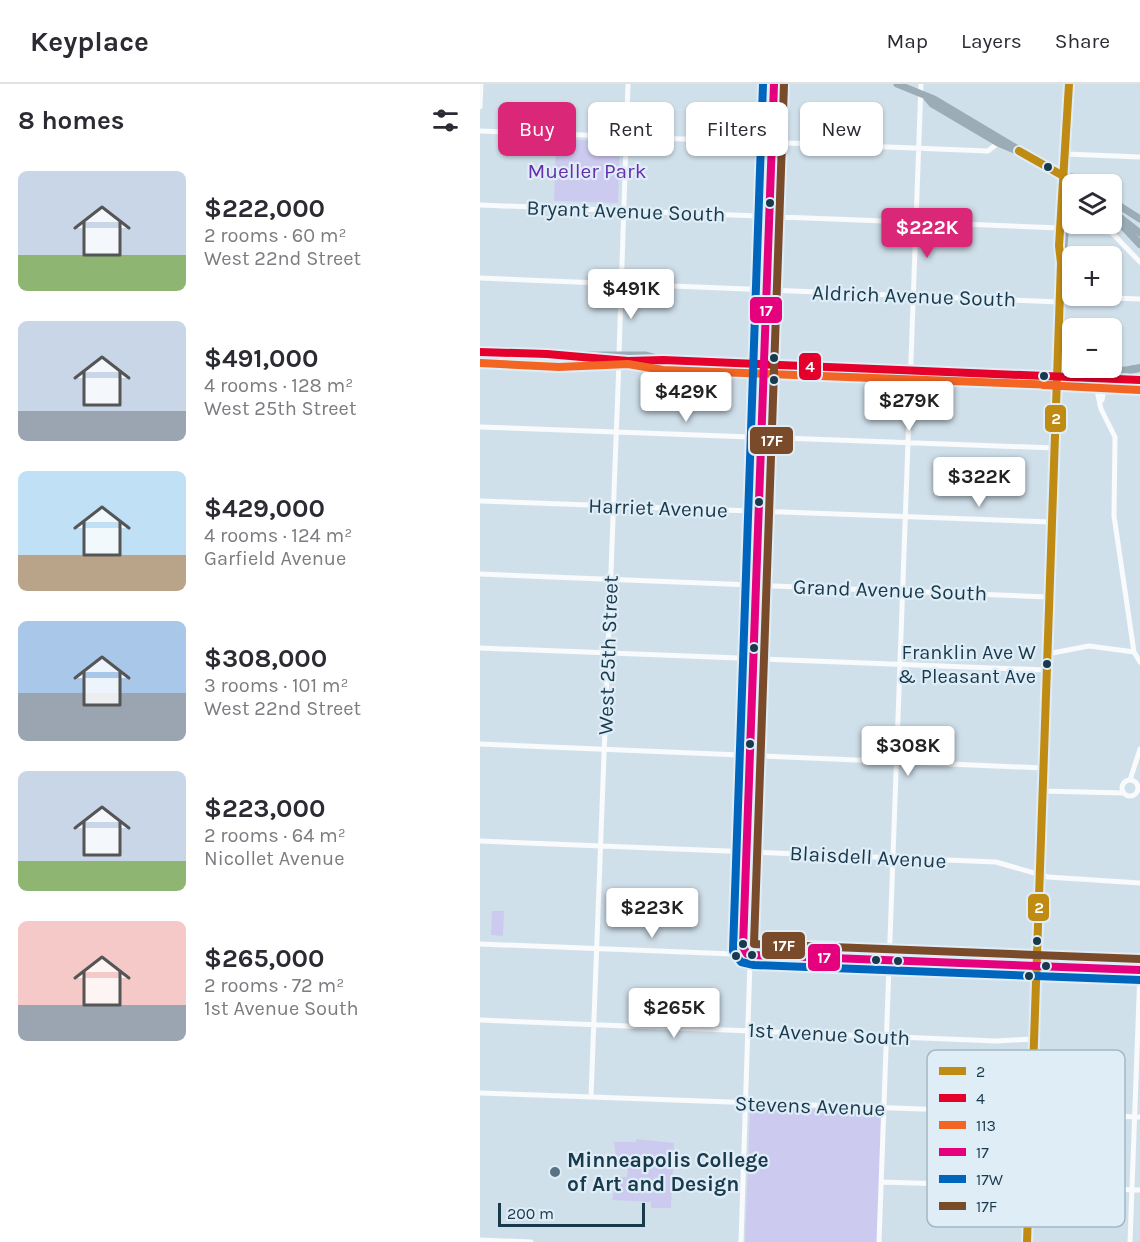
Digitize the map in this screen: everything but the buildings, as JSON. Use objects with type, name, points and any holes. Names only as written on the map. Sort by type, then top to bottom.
[{"type":"highway","points":[[1122,223],[1140,244]]},
{"type":"main road","points":[[897,84],[959,113],[1062,175]]},
{"type":"main road","points":[[907,84],[932,104],[998,143],[1019,151]]},
{"type":"main road","points":[[1122,207],[1140,219]]},
{"type":"main road","points":[[1122,219],[1140,232]]},
{"type":"main road","points":[[1033,1050],[1063,234]]},
{"type":"main road","points":[[480,352],[570,356],[588,353],[619,357],[645,354],[663,360],[1140,380]]},
{"type":"main road","points":[[1057,375],[1065,370],[1118,372],[1137,368]]},
{"type":"main road","points":[[1027,1227],[1027,1242]]},
{"type":"street","points":[[480,107],[481,84]]},
{"type":"street","name":"West 25th Street","points":[[627,102],[628,84]]},
{"type":"street","points":[[773,102],[774,84]]},
{"type":"street","points":[[879,1242],[921,84]]},
{"type":"street","points":[[1065,174],[1068,84]]},
{"type":"street","points":[[480,131],[588,135]]},
{"type":"street","points":[[788,144],[988,151],[998,143]]},
{"type":"street","points":[[1066,154],[1140,157]]},
{"type":"street","name":"West 25th Street","points":[[591,1097],[625,156]]},
{"type":"street","points":[[741,1242],[750,962],[743,947],[772,156]]},
{"type":"street","name":"Bryant Avenue South","points":[[480,204],[1062,228]]},
{"type":"street","name":"Bryant Avenue South","points":[[1113,234],[1140,262]]},
{"type":"street","name":"Aldrich Avenue South","points":[[480,278],[914,296],[1140,299]]},
{"type":"street","points":[[1086,379],[1096,386],[1105,416],[1115,437],[1114,516],[1134,652],[1140,662]]},
{"type":"street","points":[[1105,416],[1102,393],[1114,380]]},
{"type":"street","points":[[480,427],[1054,448]]},
{"type":"street","name":"Harriet Avenue","points":[[480,501],[1052,522]]},
{"type":"street","name":"Grand Avenue South","points":[[480,574],[1049,597]]},
{"type":"street","points":[[1047,654],[1089,646],[1134,652]]},
{"type":"street","points":[[480,648],[1046,670]]},
{"type":"street","points":[[480,744],[1043,768]]},
{"type":"street","points":[[1124,793],[1123,785],[1130,780],[1140,749]]},
{"type":"street","points":[[1042,791],[1124,793],[1131,796],[1139,792],[1138,784],[1130,780]]},
{"type":"street","name":"Blaisdell Avenue","points":[[480,842],[996,862],[1072,880],[1140,883]]},
{"type":"street","points":[[480,944],[1140,970],[1137,1117],[1130,1242]]},
{"type":"street","name":"1st Avenue South","points":[[480,1020],[996,1041],[1033,1039]]},
{"type":"street","name":"Stevens Avenue","points":[[480,1093],[927,1110]]},
{"type":"street","points":[[881,1182],[927,1183]]},
{"type":"street","points":[[1125,1189],[1140,1190]]},
{"type":"street","points":[[480,1240],[531,1242]]},
{"type":"green space","name":"Mueller Park","points":[[576,140],[588,140],[588,156],[620,156],[618,203],[554,201],[555,156],[576,156]]},
{"type":"green space","points":[[492,911],[504,911],[503,936],[491,935]]},
{"type":"green space","points":[[753,1106],[881,1113],[877,1242],[745,1242],[750,1108]]},
{"type":"green space","points":[[636,1139],[674,1143],[671,1208],[651,1208],[651,1202],[612,1200],[617,1177],[627,1177],[628,1167],[617,1166],[614,1142],[636,1142]]},
{"type":"transit line","name":"17W","points":[[763,84],[733,951],[741,962],[754,965],[1140,980]]},
{"type":"transit line","name":"17","points":[[774,84],[743,947],[747,954],[754,955],[1140,970]]},
{"type":"transit line","name":"17F","points":[[784,84],[754,944],[1140,959]]},
{"type":"transit line","name":"2","points":[[1034,1050],[1061,263],[1059,246],[1069,84]]},
{"type":"transit line","name":"2","points":[[1019,151],[1062,175]]},
{"type":"transit line","name":"4","points":[[480,352],[547,354],[628,361],[663,360],[1140,380]]},
{"type":"transit line","name":"113","points":[[480,363],[559,367],[628,364],[663,370],[1057,385]]},
{"type":"transit line","name":"113","points":[[1043,385],[1140,390]]},
{"type":"transit line","name":"2","points":[[1027,1242],[1028,1227]]},
{"type":"place","name":"Franklin Ave W & Pleasant Ave","points":[[1047,664]]},
{"type":"place","name":"Minneapolis College of Art and Design","points":[[555,1172]]}]
